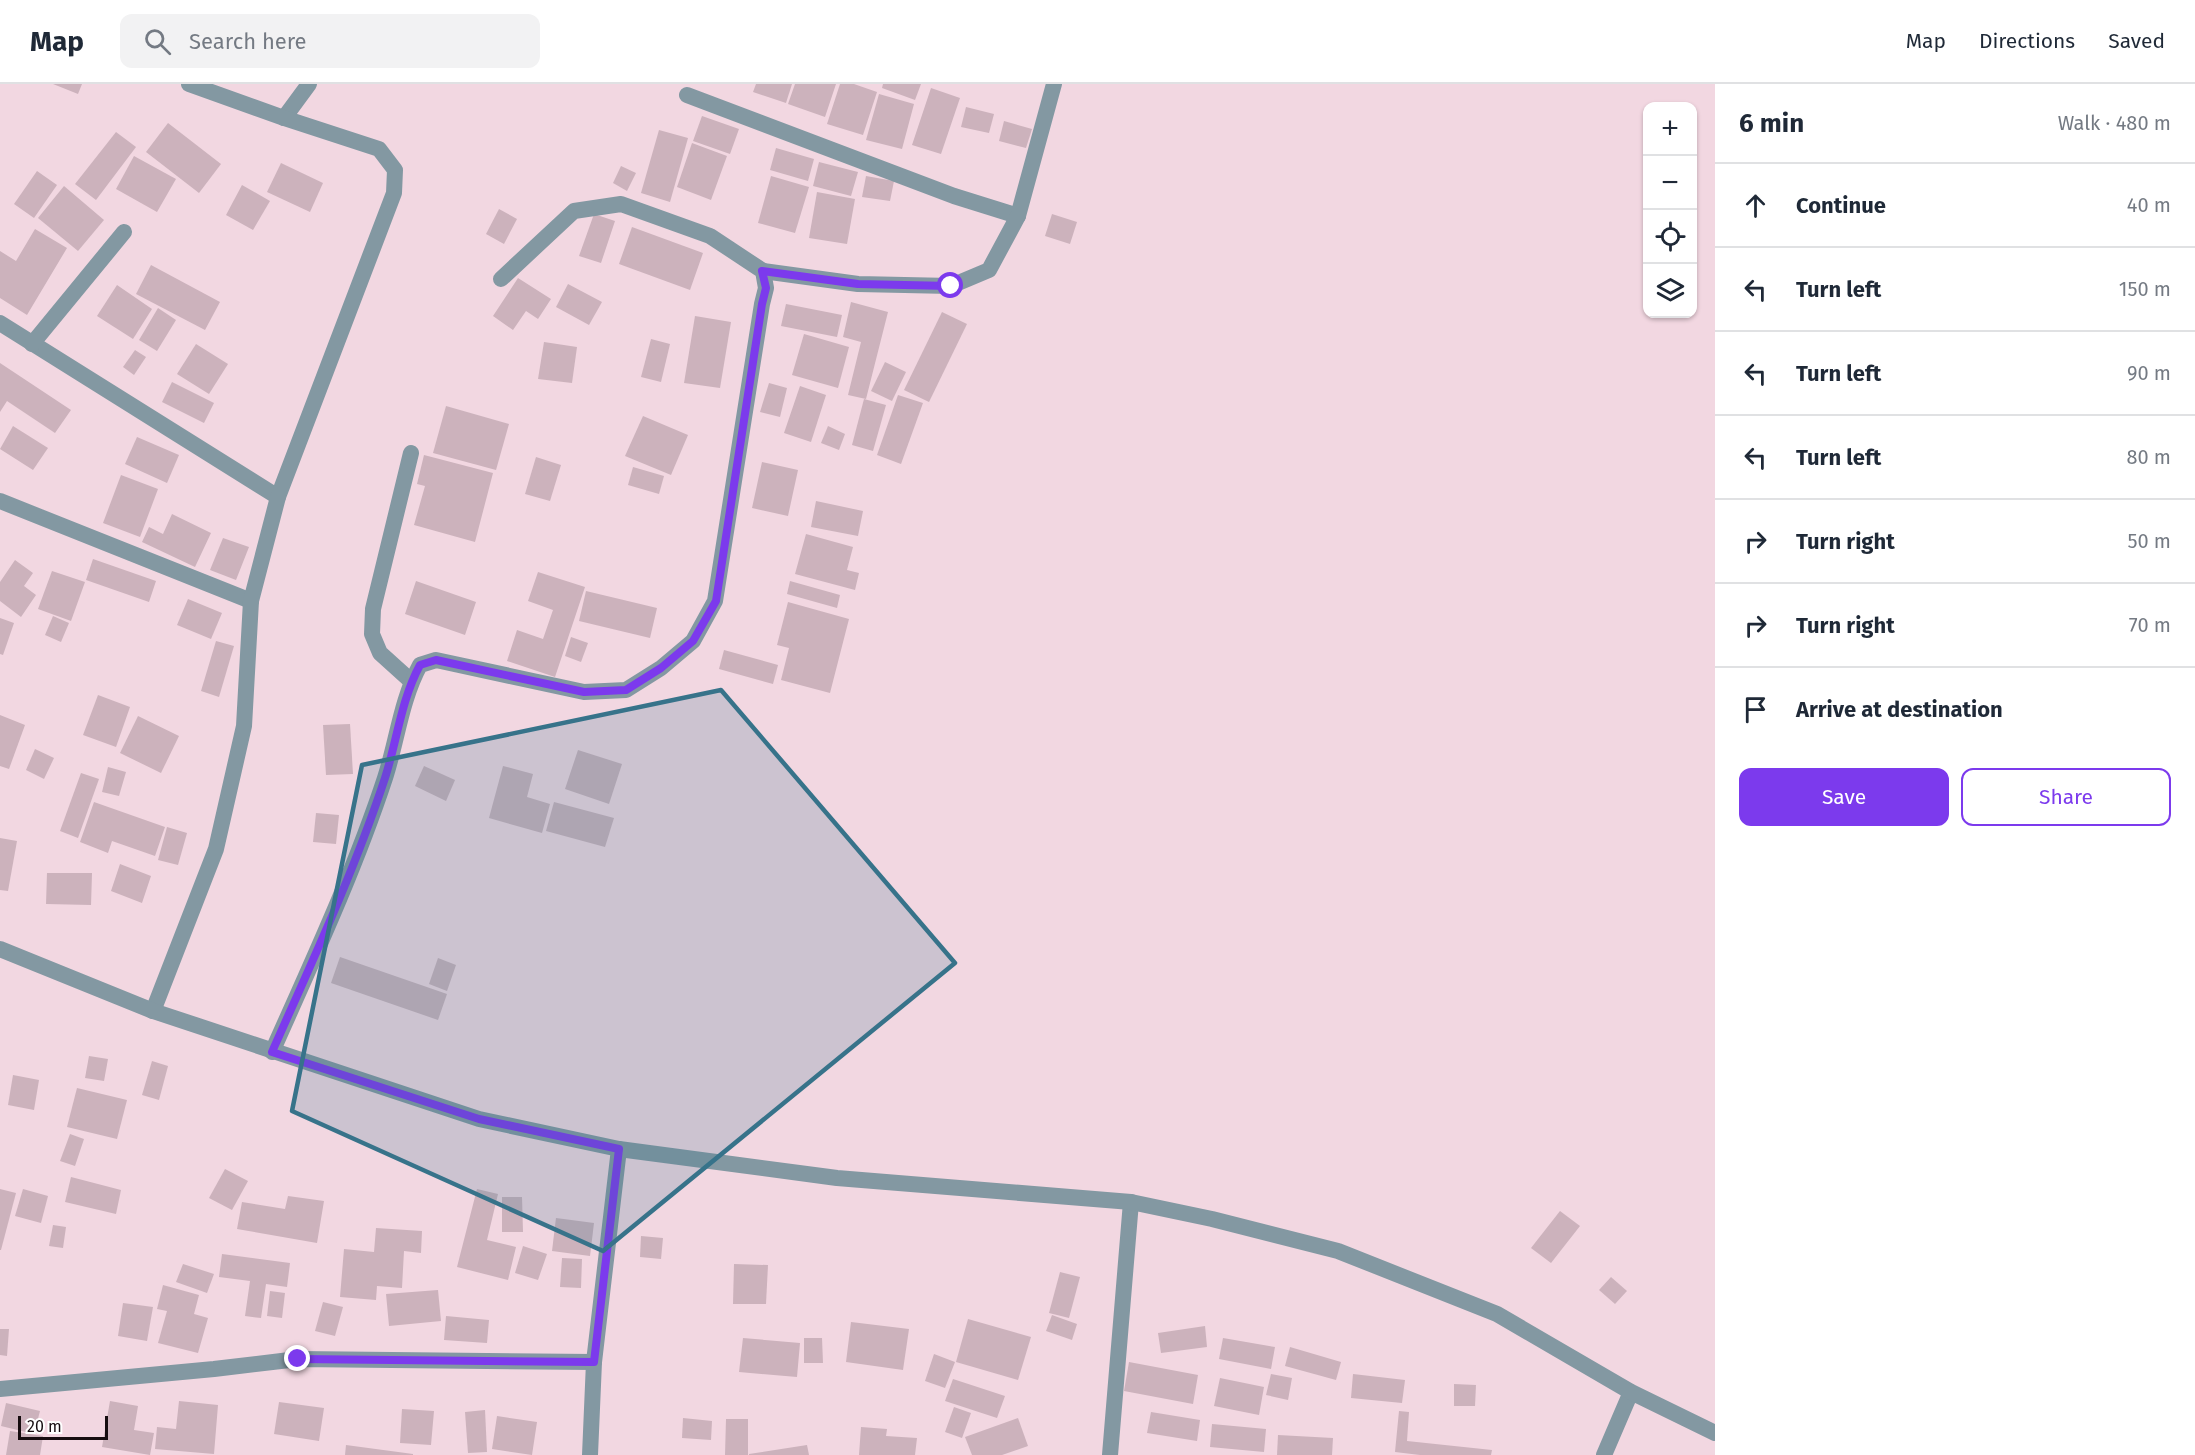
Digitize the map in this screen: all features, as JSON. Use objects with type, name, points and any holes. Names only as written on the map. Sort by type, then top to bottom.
[{"type":"street","points":[[153,1011],[216,849],[244,726],[250,601],[278,497],[394,193],[395,170],[379,149],[189,84]]},
{"type":"street","points":[[284,118],[309,84]]},
{"type":"street","points":[[501,279],[574,211],[621,204],[710,236],[762,271],[858,284],[951,286],[989,270],[1018,216],[1054,84]]},
{"type":"street","points":[[687,95],[954,196],[1018,216]]},
{"type":"street","points":[[32,344],[124,232]]},
{"type":"street","points":[[272,1052],[335,909],[385,777],[411,681],[420,665],[436,660],[584,692],[626,690],[661,668],[693,641],[716,601],[766,288],[762,271]]},
{"type":"street","points":[[0,323],[278,497]]},
{"type":"street","points":[[411,453],[373,609],[372,634],[380,654],[411,681]]},
{"type":"street","points":[[0,501],[250,601]]},
{"type":"street","points":[[0,949],[153,1011],[479,1119],[619,1149],[837,1178],[1131,1202],[1212,1219],[1338,1251],[1497,1314],[1631,1392],[1715,1433]]},
{"type":"street","points":[[590,1455],[594,1362],[619,1149]]},
{"type":"street","points":[[1110,1455],[1131,1202]]},
{"type":"street","points":[[0,1389],[298,1359],[594,1362]]},
{"type":"street","points":[[1604,1455],[1631,1392]]},
{"type":"highlighted area","points":[[721,690],[955,963],[603,1251],[292,1111],[362,765]]},
{"type":"building","points":[[53,84],[82,84],[78,94]]},
{"type":"building","points":[[756,84],[792,84],[786,103],[753,92]]},
{"type":"building","points":[[795,84],[836,84],[825,117],[788,104]]},
{"type":"building","points":[[840,84],[854,84],[877,92],[863,135],[827,124]]},
{"type":"building","points":[[883,84],[921,84],[915,100],[882,88]]},
{"type":"building","points":[[931,88],[960,98],[941,154],[912,145]]},
{"type":"building","points":[[879,94],[914,104],[902,149],[866,140]]},
{"type":"building","points":[[966,107],[994,114],[989,133],[961,127]]},
{"type":"building","points":[[702,116],[739,129],[730,154],[693,141]]},
{"type":"building","points":[[1004,121],[1032,129],[1026,148],[999,141]]},
{"type":"building","points":[[168,123],[221,164],[199,193],[146,152]]},
{"type":"building","points":[[659,130],[688,138],[670,202],[641,193]]},
{"type":"building","points":[[116,132],[136,147],[96,200],[75,184]]},
{"type":"building","points":[[692,143],[727,156],[711,200],[677,187]]},
{"type":"building","points":[[776,148],[814,159],[808,181],[770,170]]},
{"type":"building","points":[[134,156],[176,179],[157,212],[116,189]]},
{"type":"building","points":[[819,162],[858,172],[851,196],[813,186]]},
{"type":"building","points":[[281,163],[323,183],[310,212],[267,192]]},
{"type":"building","points":[[621,166],[636,173],[627,191],[613,183]]},
{"type":"building","points":[[37,171],[57,185],[34,218],[14,204]]},
{"type":"building","points":[[771,176],[809,187],[795,233],[758,223]]},
{"type":"building","points":[[866,176],[894,181],[890,201],[862,197]]},
{"type":"building","points":[[242,185],[270,201],[253,230],[226,215]]},
{"type":"building","points":[[64,186],[104,220],[78,251],[38,218]]},
{"type":"building","points":[[817,192],[855,199],[847,244],[809,238]]},
{"type":"building","points":[[499,209],[517,219],[504,244],[486,234]]},
{"type":"building","points":[[594,214],[615,221],[601,263],[579,256]]},
{"type":"building","points":[[1052,214],[1077,222],[1070,244],[1045,236]]},
{"type":"building","points":[[632,227],[703,253],[690,290],[619,264]]},
{"type":"building","points":[[35,229],[67,248],[27,315],[0,298],[0,251],[16,261]]},
{"type":"building","points":[[151,265],[220,302],[205,330],[136,294]]},
{"type":"building","points":[[518,278],[551,299],[538,319],[526,311],[513,330],[493,316]]},
{"type":"building","points":[[568,284],[602,302],[589,325],[556,307]]},
{"type":"building","points":[[117,285],[152,309],[133,339],[97,316]]},
{"type":"building","points":[[851,302],[888,312],[866,399],[848,395],[861,342],[843,337]]},
{"type":"building","points":[[786,304],[842,315],[837,337],[781,326]]},
{"type":"building","points":[[158,308],[176,320],[157,351],[139,340]]},
{"type":"building","points":[[942,312],[967,324],[929,402],[904,390]]},
{"type":"building","points":[[695,316],[731,322],[720,388],[684,383]]},
{"type":"building","points":[[804,334],[849,347],[838,388],[792,375]]},
{"type":"building","points":[[651,339],[670,344],[661,382],[641,377]]},
{"type":"building","points":[[544,342],[577,347],[572,383],[538,379]]},
{"type":"building","points":[[196,344],[228,364],[209,394],[177,374]]},
{"type":"building","points":[[135,350],[146,357],[134,375],[123,367]]},
{"type":"building","points":[[885,362],[906,372],[892,401],[871,391]]},
{"type":"building","points":[[0,363],[71,410],[55,433],[7,401],[0,412]]},
{"type":"building","points":[[172,382],[214,403],[204,423],[162,402]]},
{"type":"building","points":[[769,383],[787,388],[780,417],[760,412]]},
{"type":"building","points":[[800,386],[826,395],[811,442],[784,433]]},
{"type":"building","points":[[898,395],[923,403],[901,464],[877,455]]},
{"type":"building","points":[[864,399],[886,405],[873,451],[852,445]]},
{"type":"building","points":[[446,406],[509,424],[496,470],[433,453]]},
{"type":"building","points":[[643,416],[688,435],[671,475],[625,456]]},
{"type":"building","points":[[13,426],[48,448],[33,470],[0,449]]},
{"type":"building","points":[[828,426],[845,434],[839,450],[821,443]]},
{"type":"building","points":[[137,437],[179,455],[167,483],[125,464]]},
{"type":"building","points":[[424,455],[493,473],[475,542],[414,525],[425,486],[417,484]]},
{"type":"building","points":[[536,457],[561,465],[550,501],[525,494]]},
{"type":"building","points":[[762,462],[798,470],[788,516],[752,508]]},
{"type":"building","points":[[633,467],[664,476],[659,494],[628,485]]},
{"type":"building","points":[[121,475],[158,489],[140,537],[103,523]]},
{"type":"building","points":[[816,501],[863,511],[858,536],[811,527]]},
{"type":"building","points":[[172,514],[211,533],[195,567],[142,542],[149,527],[163,534]]},
{"type":"building","points":[[806,534],[853,547],[847,570],[859,573],[855,590],[795,574]]},
{"type":"building","points":[[223,538],[249,547],[236,580],[210,570]]},
{"type":"building","points":[[93,559],[156,581],[149,602],[86,580]]},
{"type":"building","points":[[15,560],[33,573],[24,586],[36,595],[21,617],[0,601],[0,582]]},
{"type":"building","points":[[52,571],[85,582],[71,621],[38,609]]},
{"type":"building","points":[[538,572],[585,587],[555,677],[507,661],[517,630],[543,639],[553,610],[528,601]]},
{"type":"building","points":[[416,581],[476,602],[465,635],[405,614]]},
{"type":"building","points":[[790,581],[840,595],[837,608],[787,594]]},
{"type":"building","points":[[586,591],[657,608],[650,638],[579,621]]},
{"type":"building","points":[[188,599],[222,613],[211,639],[177,625]]},
{"type":"building","points":[[788,602],[849,619],[830,693],[781,680],[789,648],[777,645]]},
{"type":"building","points":[[53,616],[69,623],[61,642],[45,635]]},
{"type":"building","points":[[0,618],[14,623],[3,655],[0,654]]},
{"type":"building","points":[[571,637],[588,643],[581,662],[565,656]]},
{"type":"building","points":[[216,641],[234,646],[219,697],[201,691]]},
{"type":"building","points":[[724,650],[778,665],[773,684],[719,669]]},
{"type":"building","points":[[98,695],[130,707],[116,747],[83,735]]},
{"type":"building","points":[[0,715],[25,725],[9,769],[0,766]]},
{"type":"building","points":[[138,716],[179,736],[161,773],[120,753]]},
{"type":"building","points":[[350,724],[353,774],[326,775],[323,725]]},
{"type":"building","points":[[35,749],[54,758],[44,779],[26,770]]},
{"type":"building","points":[[578,750],[622,764],[609,804],[565,789]]},
{"type":"building","points":[[424,766],[455,780],[446,801],[415,786]]},
{"type":"building","points":[[503,766],[533,774],[527,797],[550,804],[542,833],[489,818]]},
{"type":"building","points":[[108,767],[126,772],[119,796],[102,792]]},
{"type":"building","points":[[81,773],[99,779],[78,838],[60,831]]},
{"type":"building","points":[[94,802],[165,827],[155,856],[112,841],[108,853],[80,842]]},
{"type":"building","points":[[554,802],[614,818],[605,847],[546,831]]},
{"type":"building","points":[[316,813],[339,815],[336,844],[313,842]]},
{"type":"building","points":[[167,827],[187,833],[178,865],[158,860]]},
{"type":"building","points":[[0,838],[17,841],[8,891],[0,890]]},
{"type":"building","points":[[120,864],[151,876],[142,903],[111,891]]},
{"type":"building","points":[[47,873],[92,873],[91,905],[46,904]]},
{"type":"building","points":[[340,957],[447,994],[438,1020],[331,983]]},
{"type":"building","points":[[438,958],[456,965],[447,991],[429,984]]},
{"type":"building","points":[[89,1056],[108,1059],[104,1081],[85,1078]]},
{"type":"building","points":[[152,1061],[168,1066],[159,1100],[142,1095]]},
{"type":"building","points":[[13,1075],[39,1080],[34,1110],[8,1105]]},
{"type":"building","points":[[77,1088],[127,1100],[117,1139],[67,1127]]},
{"type":"building","points":[[70,1134],[84,1139],[75,1166],[60,1161]]},
{"type":"building","points":[[225,1169],[248,1181],[232,1210],[209,1198]]},
{"type":"building","points":[[71,1177],[121,1190],[116,1214],[65,1202]]},
{"type":"building","points":[[0,1189],[16,1193],[1,1250],[0,1250]]},
{"type":"building","points":[[23,1189],[48,1196],[41,1223],[15,1216]]},
{"type":"building","points":[[477,1189],[498,1194],[487,1240],[516,1247],[508,1280],[457,1267]]},
{"type":"building","points":[[288,1196],[324,1201],[317,1243],[237,1229],[242,1202],[285,1209]]},
{"type":"building","points":[[502,1197],[522,1197],[523,1232],[502,1232]]},
{"type":"building","points":[[1560,1211],[1580,1226],[1551,1263],[1531,1248]]},
{"type":"building","points":[[556,1218],[594,1223],[590,1256],[552,1251]]},
{"type":"building","points":[[53,1225],[66,1227],[63,1248],[49,1246]]},
{"type":"building","points":[[376,1228],[422,1231],[421,1253],[404,1251],[402,1288],[377,1286],[376,1300],[340,1297],[344,1249],[374,1252]]},
{"type":"building","points":[[641,1236],[663,1238],[661,1259],[640,1257]]},
{"type":"building","points":[[523,1246],[547,1254],[538,1280],[515,1273]]},
{"type":"building","points":[[222,1254],[290,1263],[287,1287],[266,1284],[261,1318],[245,1316],[250,1281],[219,1277]]},
{"type":"building","points":[[562,1258],[582,1259],[581,1288],[560,1287]]},
{"type":"building","points":[[183,1264],[214,1274],[207,1293],[176,1282]]},
{"type":"building","points":[[734,1264],[768,1265],[766,1304],[733,1304]]},
{"type":"building","points":[[1060,1272],[1080,1277],[1069,1318],[1049,1313]]},
{"type":"building","points":[[1611,1277],[1627,1291],[1615,1304],[1599,1290]]},
{"type":"building","points":[[163,1285],[199,1295],[194,1314],[208,1318],[198,1353],[158,1343],[167,1311],[157,1309]]},
{"type":"building","points":[[438,1290],[441,1321],[389,1326],[386,1294]]},
{"type":"building","points":[[270,1291],[285,1293],[282,1318],[267,1316]]},
{"type":"building","points":[[323,1302],[343,1307],[335,1336],[315,1331]]},
{"type":"building","points":[[123,1303],[153,1307],[147,1341],[118,1336]]},
{"type":"building","points":[[1052,1315],[1077,1324],[1072,1340],[1046,1331]]},
{"type":"building","points":[[446,1316],[489,1320],[487,1343],[444,1340]]},
{"type":"building","points":[[968,1319],[1031,1337],[1018,1380],[956,1362]]},
{"type":"building","points":[[851,1322],[909,1329],[903,1370],[846,1362]]},
{"type":"building","points":[[1205,1326],[1207,1347],[1161,1353],[1158,1333]]},
{"type":"building","points":[[0,1329],[9,1329],[7,1356],[0,1355]]},
{"type":"building","points":[[743,1338],[800,1343],[797,1377],[739,1372]]},
{"type":"building","points":[[804,1338],[822,1338],[823,1363],[804,1363]]},
{"type":"building","points":[[1223,1338],[1275,1347],[1271,1369],[1219,1359]]},
{"type":"building","points":[[1290,1347],[1341,1362],[1336,1380],[1285,1366]]},
{"type":"building","points":[[934,1354],[955,1362],[945,1388],[925,1381]]},
{"type":"building","points":[[1129,1362],[1198,1375],[1193,1404],[1124,1391]]},
{"type":"building","points":[[1271,1374],[1292,1378],[1288,1400],[1266,1395]]},
{"type":"building","points":[[1353,1374],[1405,1380],[1402,1403],[1351,1398]]},
{"type":"building","points":[[1220,1378],[1264,1387],[1259,1415],[1214,1406]]},
{"type":"building","points":[[953,1379],[1005,1396],[997,1418],[945,1401]]},
{"type":"building","points":[[1454,1384],[1476,1385],[1475,1406],[1454,1406]]},
{"type":"building","points":[[110,1401],[138,1406],[134,1430],[154,1433],[150,1455],[102,1447]]},
{"type":"building","points":[[179,1401],[218,1405],[214,1454],[155,1449],[157,1427],[176,1429]]},
{"type":"building","points":[[279,1402],[324,1408],[319,1441],[274,1434]]},
{"type":"building","points":[[6,1403],[40,1411],[34,1434],[1,1426]]},
{"type":"building","points":[[954,1407],[971,1413],[962,1438],[945,1432]]},
{"type":"building","points":[[402,1409],[434,1411],[431,1445],[400,1443]]},
{"type":"building","points":[[485,1410],[487,1452],[468,1453],[465,1412]]},
{"type":"building","points":[[1399,1411],[1409,1412],[1407,1441],[1492,1450],[1491,1455],[1420,1455],[1395,1452]]},
{"type":"building","points":[[1151,1412],[1200,1420],[1197,1441],[1147,1433]]},
{"type":"building","points":[[497,1416],[537,1422],[532,1455],[492,1449]]},
{"type":"building","points":[[683,1418],[712,1421],[711,1440],[682,1438]]},
{"type":"building","points":[[1018,1418],[1028,1446],[1002,1455],[972,1455],[965,1437]]},
{"type":"building","points":[[726,1419],[748,1419],[748,1455],[725,1455]]},
{"type":"building","points":[[1212,1424],[1266,1429],[1264,1452],[1210,1447]]},
{"type":"building","points":[[861,1427],[887,1429],[886,1436],[917,1438],[915,1455],[859,1455]]},
{"type":"building","points":[[10,1431],[43,1436],[40,1455],[6,1455]]},
{"type":"building","points":[[1278,1435],[1333,1438],[1332,1455],[1277,1455]]},
{"type":"building","points":[[346,1445],[413,1454],[413,1455],[345,1455]]},
{"type":"building","points":[[807,1445],[809,1455],[749,1455],[749,1454]]},
{"type":"route","points":[[298,1359],[594,1362],[619,1149],[479,1119],[272,1052],[335,909],[385,777],[411,681],[420,665],[436,660],[584,692],[626,690],[661,668],[693,641],[716,601],[766,288],[762,271],[858,284],[951,286]]}]
